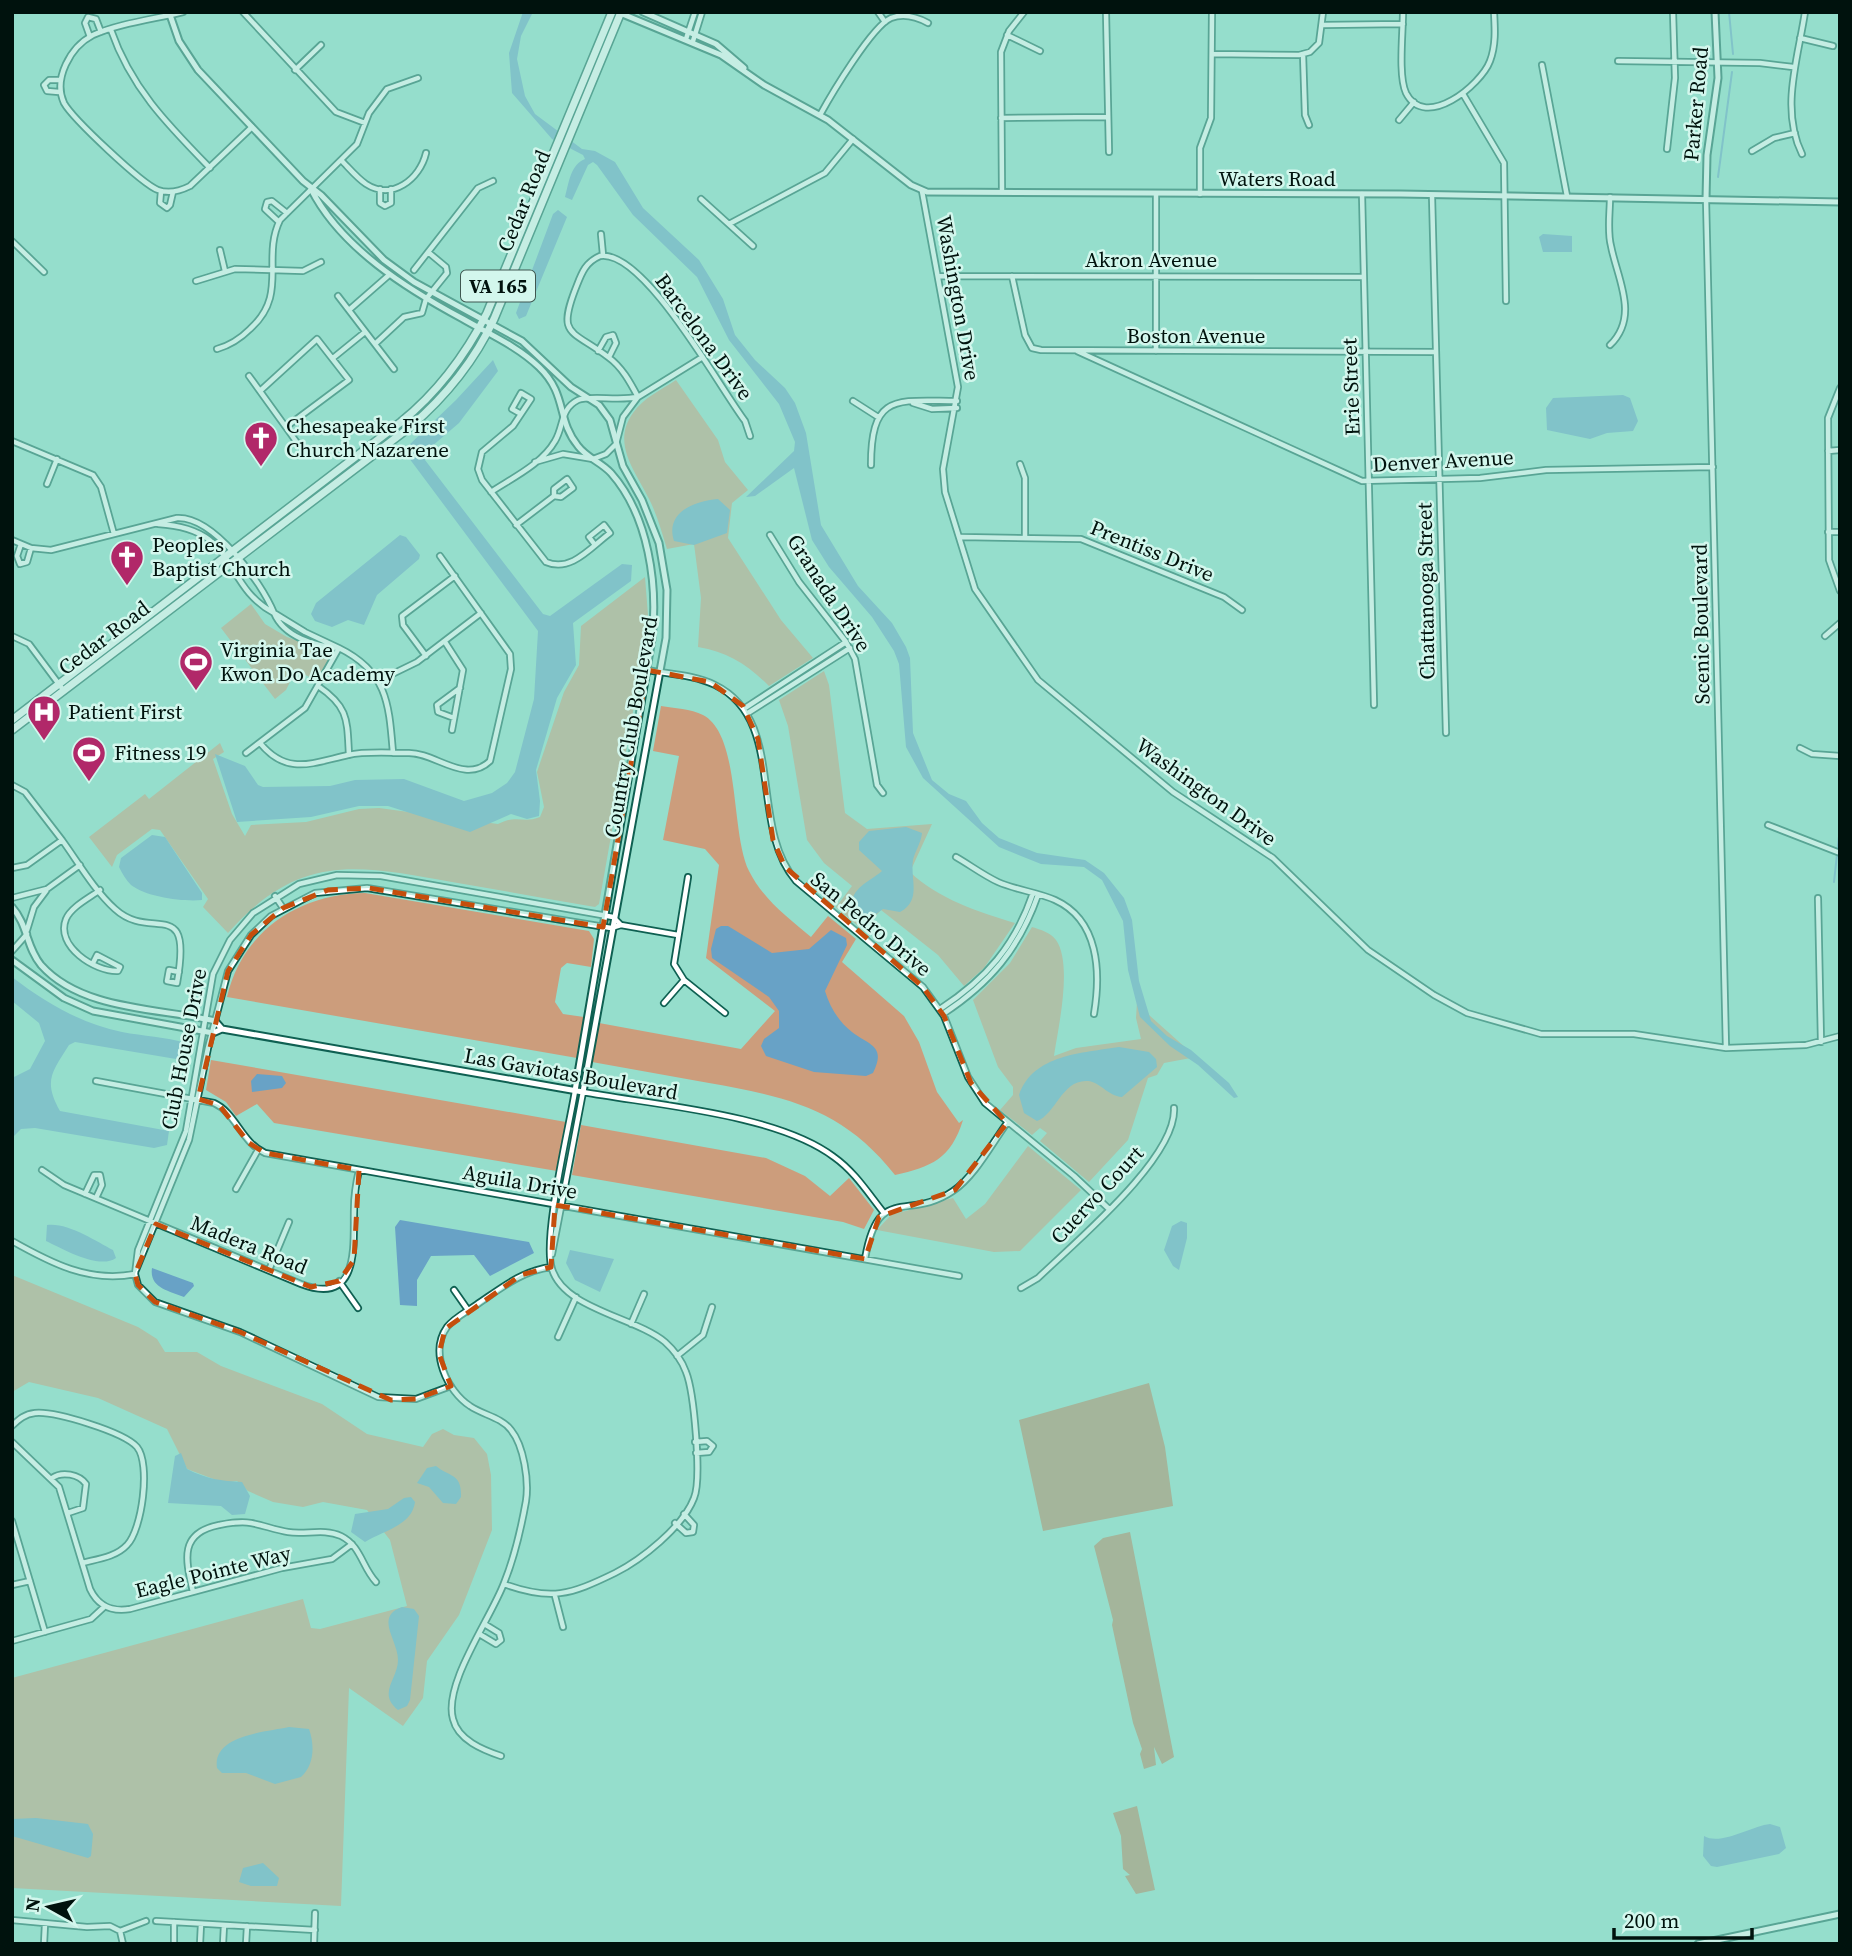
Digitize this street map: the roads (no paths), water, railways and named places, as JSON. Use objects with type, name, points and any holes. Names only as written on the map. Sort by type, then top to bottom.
[{"type":"main road","name":"Cedar Road","points":[[12,730],[61,687],[228,554],[413,412],[453,368],[483,320],[612,12]]},
{"type":"main road","name":"Cedar Road","points":[[12,720],[234,562],[423,416],[457,379],[487,333],[621,12]]},
{"type":"street","points":[[183,12],[90,37],[65,65],[59,80],[59,92],[71,113],[146,183],[161,191],[173,192],[190,186],[252,127]]},
{"type":"street","points":[[243,12],[336,112],[365,123]]},
{"type":"street","points":[[621,12],[721,55],[751,76],[820,115],[922,191]]},
{"type":"street","points":[[643,12],[726,50],[751,76]]},
{"type":"street","points":[[693,41],[695,12]]},
{"type":"street","points":[[686,39],[692,33],[702,12]]},
{"type":"street","points":[[878,12],[885,22]]},
{"type":"street","points":[[1002,192],[1000,64],[1007,35],[1024,12]]},
{"type":"street","points":[[1106,12],[1109,152]]},
{"type":"street","points":[[1200,194],[1200,148],[1211,118],[1212,12]]},
{"type":"street","points":[[1212,54],[1303,54],[1315,48],[1323,25],[1323,12]]},
{"type":"street","points":[[1403,12],[1403,84],[1413,102],[1430,107],[1463,94],[1482,75],[1490,61],[1495,38],[1494,12]]},
{"type":"street","points":[[1667,149],[1676,61],[1673,12]]},
{"type":"street","name":"Parker Road","points":[[1706,199],[1707,155],[1719,62],[1715,12]]},
{"type":"street","points":[[1802,154],[1795,133],[1793,67],[1805,12]]},
{"type":"street","name":"Country Club Boulevard","points":[[170,14],[179,41],[193,64],[311,189],[353,243],[389,275],[491,324],[531,348],[571,387],[607,414],[617,439],[623,466],[653,523],[665,573],[668,621],[562,1206],[550,1258]]},
{"type":"street","points":[[820,115],[836,86],[885,22],[907,16],[928,23]]},
{"type":"street","points":[[90,37],[85,23],[88,17],[96,19],[101,33]]},
{"type":"street","points":[[1323,25],[1403,24]]},
{"type":"street","points":[[111,30],[127,71],[142,95],[209,168]]},
{"type":"street","points":[[1007,35],[1040,51]]},
{"type":"street","points":[[1800,38],[1833,46]]},
{"type":"street","points":[[295,70],[321,45]]},
{"type":"street","points":[[1303,54],[1305,115],[1309,125]]},
{"type":"street","points":[[1618,61],[1719,62],[1793,67]]},
{"type":"street","points":[[1542,65],[1567,196]]},
{"type":"street","points":[[217,349],[237,341],[264,316],[272,298],[279,222],[357,144],[369,113],[389,87],[418,78]]},
{"type":"street","points":[[59,80],[46,81],[44,87],[47,91],[59,92]]},
{"type":"street","points":[[1463,94],[1502,158],[1506,300]]},
{"type":"street","points":[[1399,120],[1413,102]]},
{"type":"street","points":[[1001,118],[1108,117]]},
{"type":"street","points":[[1752,151],[1774,138],[1795,133]]},
{"type":"street","points":[[729,223],[825,173],[853,139]]},
{"type":"street","points":[[341,160],[365,183],[380,189],[391,189],[411,180],[422,165],[426,153]]},
{"type":"street","points":[[414,270],[478,188],[493,181]]},
{"type":"street","name":"Country Club Boulevard","points":[[311,189],[321,195],[379,255],[429,296],[523,353],[551,380],[561,398],[563,415],[571,437],[612,474],[636,517],[646,548],[655,608],[647,670],[555,1205],[550,1237],[551,1267]]},
{"type":"street","points":[[380,189],[380,204],[385,206],[391,203],[391,189]]},
{"type":"street","points":[[161,191],[160,203],[167,208],[173,192]]},
{"type":"street","name":"Waters Road","points":[[922,191],[942,194],[1002,192],[1505,195],[1840,202]]},
{"type":"street","name":"Washington Drive","points":[[922,191],[957,378],[957,408],[943,475],[945,492],[975,589],[1038,680],[1173,792],[1273,858],[1351,936],[1415,982],[1467,1013],[1522,1030],[1552,1035],[1634,1034],[1726,1048],[1795,1046],[1840,1036]]},
{"type":"street","points":[[1156,194],[1156,351]]},
{"type":"street","name":"Erie Street","points":[[1362,194],[1374,705]]},
{"type":"street","name":"Chattanooga Street","points":[[1432,196],[1446,733]]},
{"type":"street","points":[[1609,197],[1610,241],[1625,293],[1620,328],[1610,345]]},
{"type":"street","points":[[701,199],[753,246]]},
{"type":"street","name":"Scenic Boulevard","points":[[1706,199],[1726,1048]]},
{"type":"street","points":[[279,222],[265,209],[267,202],[275,202],[287,213]]},
{"type":"street","points":[[601,234],[603,255],[587,265],[566,314],[572,334],[609,357],[622,370],[638,397]]},
{"type":"street","points":[[12,241],[44,272]]},
{"type":"street","points":[[220,250],[225,271]]},
{"type":"street","points":[[374,344],[404,317],[422,313],[429,296],[447,270],[428,252]]},
{"type":"street","name":"Barcelona Drive","points":[[603,255],[623,260],[647,283],[745,421],[750,436]]},
{"type":"street","points":[[196,281],[225,271],[303,271],[321,262]]},
{"type":"street","points":[[349,310],[389,275]]},
{"type":"street","name":"Akron Avenue","points":[[938,276],[1364,277]]},
{"type":"street","name":"Boston Avenue","points":[[1012,276],[1030,345],[1041,350],[1436,352]]},
{"type":"street","points":[[338,296],[394,369]]},
{"type":"street","points":[[333,358],[365,332]]},
{"type":"street","points":[[598,351],[606,337],[614,336],[616,343],[609,357]]},
{"type":"street","points":[[260,391],[317,339],[349,380],[286,427]]},
{"type":"street","name":"Denver Avenue","points":[[1077,351],[1358,480],[1439,478],[1546,470],[1713,467]]},
{"type":"street","points":[[535,463],[563,454],[593,459],[612,449],[623,417],[638,397],[701,358]]},
{"type":"street","points":[[249,376],[298,444]]},
{"type":"street","points":[[1840,388],[1828,418],[1829,560],[1840,591]]},
{"type":"street","points":[[521,414],[512,409],[521,393],[531,399],[521,414],[479,458],[480,476],[542,559],[555,565],[572,562],[610,533],[604,525],[589,537],[594,545]]},
{"type":"street","points":[[491,492],[535,463],[556,440],[563,415],[573,403],[589,398],[614,401],[638,397]]},
{"type":"street","points":[[853,401],[878,417]]},
{"type":"street","points":[[871,464],[871,435],[878,417],[892,405],[909,401],[957,401]]},
{"type":"street","points":[[909,401],[932,409],[957,408]]},
{"type":"street","points":[[12,441],[86,471],[98,481],[114,534]]},
{"type":"street","points":[[1828,450],[1840,450]]},
{"type":"street","points":[[47,484],[57,459]]},
{"type":"street","points":[[1020,464],[1025,478],[1025,537]]},
{"type":"street","points":[[516,525],[554,496],[561,497],[573,488],[567,479],[554,489],[554,496]]},
{"type":"street","points":[[12,540],[32,548],[55,549],[177,517],[194,519],[212,529],[261,606],[357,658],[378,681],[390,709],[393,753]]},
{"type":"street","points":[[158,524],[200,532],[211,539],[269,600],[279,625],[295,635],[339,648]]},
{"type":"street","points":[[1828,531],[1840,532]]},
{"type":"street","name":"Granada Drive","points":[[770,534],[808,596],[850,648],[861,680],[877,785],[883,793]]},
{"type":"street","name":"Prentiss Drive","points":[[961,537],[1068,537],[1094,543],[1224,597],[1242,610]]},
{"type":"street","points":[[21,544],[17,556],[20,564],[27,562],[32,548]]},
{"type":"street","points":[[260,743],[269,756],[285,764],[333,761],[349,755],[393,753],[415,753],[448,766],[474,770],[490,761],[511,662],[507,647],[440,556]]},
{"type":"street","points":[[426,656],[403,625],[402,617],[455,576]]},
{"type":"street","points":[[378,681],[426,656],[481,613]]},
{"type":"street","points":[[1825,636],[1840,623]]},
{"type":"street","points":[[12,636],[29,644],[61,687]]},
{"type":"street","points":[[444,642],[461,666],[461,688],[452,730]]},
{"type":"street","points":[[746,711],[846,642]]},
{"type":"street","points":[[246,753],[305,708],[339,648]]},
{"type":"street","points":[[746,711],[850,648]]},
{"type":"street","points":[[647,670],[710,682],[726,690],[746,711]]},
{"type":"street","points":[[318,686],[345,711],[349,755]]},
{"type":"street","points":[[454,718],[438,712],[437,705],[461,688]]},
{"type":"street","name":"San Pedro Drive","points":[[746,711],[758,739],[773,840],[785,867],[796,881],[915,979],[941,1012],[971,1083],[988,1107],[1058,1162],[1109,1209]]},
{"type":"street","points":[[1800,748],[1812,754],[1840,756]]},
{"type":"street","points":[[12,785],[25,792],[80,865],[122,914],[167,925],[175,930],[183,944],[179,972]]},
{"type":"street","points":[[1768,825],[1840,853]]},
{"type":"street","points":[[12,868],[27,866],[62,840]]},
{"type":"street","points":[[956,857],[998,881],[1059,902],[1074,912],[1092,939],[1097,989],[1094,1014]]},
{"type":"street","points":[[12,951],[27,932],[34,907],[47,889],[80,865]]},
{"type":"street","name":"Club House Drive","points":[[135,1274],[138,1250],[186,1131],[203,1018],[220,956],[243,924],[275,896],[325,876],[370,874],[613,917]]},
{"type":"street","points":[[688,877],[674,964],[684,980],[725,1013]]},
{"type":"street","name":"Club House Drive","points":[[135,1274],[189,1140],[226,978],[239,951],[261,925],[283,908],[328,890],[369,888],[611,928]]},
{"type":"street","points":[[12,898],[47,889]]},
{"type":"street","points":[[93,963],[97,955],[120,967],[115,972],[93,963],[72,949],[64,929],[71,912],[100,890]]},
{"type":"street","points":[[941,1012],[993,967],[1017,934],[1036,894]]},
{"type":"street","points":[[275,896],[283,908]]},
{"type":"street","points":[[1818,898],[1821,1042]]},
{"type":"street","points":[[12,907],[27,932],[38,962],[71,986],[106,1000],[215,1021],[222,1029],[213,1033],[93,1011],[64,998],[12,960]]},
{"type":"street","points":[[613,917],[621,925]]},
{"type":"street","points":[[611,928],[621,925],[678,935]]},
{"type":"street","points":[[664,1003],[684,980]]},
{"type":"street","name":"Las Gaviotas Boulevard","points":[[222,1029],[755,1123],[793,1133],[844,1164],[884,1213]]},
{"type":"street","points":[[96,1081],[219,1105],[258,1150],[236,1189]]},
{"type":"street","name":"Cuervo Court","points":[[1021,1287],[1038,1278],[1152,1164],[1172,1124],[1174,1108]]},
{"type":"street","points":[[865,1259],[870,1231],[884,1213],[935,1199],[955,1190],[1007,1123]]},
{"type":"street","name":"Aguila Drive","points":[[258,1150],[959,1276]]},
{"type":"street","name":"Madera Road","points":[[42,1170],[52,1179],[85,1194],[311,1287],[330,1286],[340,1281]]},
{"type":"street","points":[[358,1308],[340,1281],[350,1269],[355,1256],[354,1209],[359,1170]]},
{"type":"street","points":[[85,1194],[94,1175],[100,1175],[102,1185],[96,1198]]},
{"type":"street","points":[[270,1270],[289,1222]]},
{"type":"street","points":[[12,1241],[85,1275],[110,1278],[135,1274],[143,1292],[155,1302],[240,1332],[366,1393],[391,1399],[416,1399],[451,1386]]},
{"type":"street","points":[[501,1756],[483,1750],[461,1733],[452,1718],[456,1678],[486,1625],[515,1551],[527,1493],[520,1446],[508,1426],[472,1408],[451,1386],[441,1362],[439,1345],[445,1329],[468,1310],[521,1275],[551,1267],[559,1283],[576,1297],[654,1335],[677,1356],[689,1381],[698,1486],[684,1514],[634,1563],[602,1579],[555,1596],[541,1596],[504,1584]]},
{"type":"street","points":[[454,1290],[468,1310]]},
{"type":"street","points":[[631,1324],[644,1294]]},
{"type":"street","points":[[558,1337],[576,1297]]},
{"type":"street","points":[[677,1356],[703,1335],[712,1307]]},
{"type":"street","points":[[12,1426],[26,1415],[44,1413],[113,1432],[131,1441],[142,1455],[143,1484],[138,1526],[133,1538],[118,1553],[82,1563]]},
{"type":"street","points":[[695,1442],[707,1441],[713,1446],[711,1451],[696,1453]]},
{"type":"street","points":[[12,1442],[52,1478],[68,1513],[92,1594],[104,1607],[91,1619],[12,1641]]},
{"type":"street","points":[[52,1478],[62,1474],[80,1478],[86,1485],[83,1508],[68,1513]]},
{"type":"street","points":[[675,1523],[686,1533],[693,1532],[694,1525],[684,1514]]},
{"type":"street","points":[[12,1521],[45,1632]]},
{"type":"street","points":[[193,1592],[186,1562],[187,1551],[194,1537],[210,1527],[249,1522],[289,1533],[334,1534],[352,1544],[376,1581]]},
{"type":"street","name":"Eagle Pointe Way","points":[[104,1607],[125,1610],[282,1568],[332,1559],[352,1544]]},
{"type":"street","points":[[12,1585],[30,1581]]},
{"type":"street","points":[[555,1596],[563,1627]]},
{"type":"street","points":[[481,1635],[496,1644],[501,1640],[499,1633],[486,1625]]},
{"type":"street","points":[[314,1944],[315,1913]]},
{"type":"street","points":[[1698,1944],[1840,1913]]},
{"type":"street","points":[[12,1920],[110,1926],[120,1931],[146,1922]]},
{"type":"street","points":[[156,1921],[315,1930]]},
{"type":"street","points":[[174,1922],[174,1944]]},
{"type":"street","points":[[44,1944],[45,1924]]},
{"type":"street","points":[[200,1944],[201,1924]]},
{"type":"street","points":[[223,1944],[224,1925]]},
{"type":"street","points":[[246,1944],[247,1926]]},
{"type":"street","points":[[120,1931],[123,1944]]},
{"type":"water","points":[[523,12],[533,12],[521,36],[517,59],[525,96],[535,114],[582,149],[595,151],[615,162],[643,208],[699,260],[723,299],[735,335],[755,360],[785,388],[795,403],[806,433],[821,525],[858,586],[892,623],[910,658],[913,733],[932,780],[949,794],[966,801],[982,823],[999,838],[1037,853],[1085,860],[1104,873],[1124,898],[1132,920],[1139,981],[1151,1021],[1167,1036],[1191,1050],[1229,1083],[1238,1097],[1234,1098],[1198,1065],[1170,1046],[1140,1017],[1128,970],[1123,921],[1102,880],[1084,867],[1041,864],[999,847],[923,778],[906,747],[899,664],[894,651],[872,617],[829,567],[812,540],[794,468],[755,496],[746,497],[794,451],[795,442],[779,404],[729,340],[697,277],[633,215],[597,165],[593,162],[588,165],[572,200],[565,197],[573,170],[585,159],[583,155],[552,139],[512,93],[509,53]]},
{"type":"water","points":[[558,210],[567,217],[526,316],[519,319],[516,313],[553,214]]},
{"type":"water","points":[[1543,234],[1572,236],[1572,252],[1543,252],[1539,237]]},
{"type":"water","points":[[493,360],[498,371],[459,423],[424,453],[425,460],[543,614],[550,616],[622,564],[632,565],[631,581],[573,623],[576,665],[557,698],[536,770],[539,816],[527,819],[511,814],[470,832],[388,806],[359,806],[311,817],[237,822],[215,754],[245,766],[258,785],[263,787],[330,786],[355,780],[404,779],[464,801],[492,793],[507,783],[515,772],[534,699],[538,631],[406,454],[408,446]]},
{"type":"water","points":[[1623,395],[1630,398],[1638,421],[1633,431],[1607,433],[1590,439],[1547,430],[1546,408],[1553,398]]},
{"type":"water","points":[[718,499],[730,510],[727,533],[694,545],[674,541],[674,523],[683,510],[699,502]]},
{"type":"water","points":[[400,535],[406,537],[420,555],[419,559],[377,595],[364,625],[348,620],[332,627],[315,621],[311,614],[316,603]]},
{"type":"water","points":[[906,827],[922,833],[913,860],[914,889],[911,901],[900,912],[883,909],[869,919],[859,920],[852,913],[853,898],[860,888],[882,871],[859,850],[859,842],[869,831]]},
{"type":"water","points":[[152,835],[165,837],[202,893],[202,900],[155,896],[127,881],[119,867],[121,858]]},
{"type":"water","points":[[728,926],[772,953],[809,949],[831,930],[846,938],[847,945],[825,991],[832,1008],[843,1023],[877,1051],[877,1064],[873,1073],[866,1076],[814,1072],[766,1056],[761,1046],[764,1039],[779,1028],[779,1011],[769,997],[712,958],[711,949],[716,929]]},
{"type":"water","points":[[12,977],[51,1003],[92,1023],[122,1032],[186,1043],[187,1054],[176,1059],[75,1042],[69,1045],[52,1077],[52,1092],[60,1111],[169,1131],[167,1145],[154,1148],[35,1128],[21,1129],[12,1138],[12,1078],[30,1069],[45,1041],[39,1023],[12,1001]]},
{"type":"water","points":[[1119,1047],[1149,1052],[1156,1059],[1157,1067],[1122,1097],[1092,1082],[1079,1082],[1065,1091],[1049,1112],[1037,1121],[1024,1113],[1019,1095],[1035,1071],[1047,1063],[1075,1054]]},
{"type":"water","points":[[257,1074],[282,1076],[286,1083],[282,1088],[252,1092],[251,1081]]},
{"type":"water","points":[[400,1220],[529,1242],[534,1253],[490,1276],[474,1255],[431,1256],[417,1280],[417,1306],[400,1305],[395,1227]]},
{"type":"water","points":[[1181,1221],[1187,1223],[1187,1238],[1179,1270],[1173,1266],[1164,1250],[1172,1226]]},
{"type":"water","points":[[47,1225],[63,1226],[81,1233],[113,1250],[116,1258],[100,1262],[62,1249],[46,1241]]},
{"type":"water","points":[[570,1250],[614,1259],[600,1292],[575,1280],[566,1263]]},
{"type":"water","points":[[152,1268],[193,1283],[194,1286],[184,1297],[166,1290],[154,1280]]},
{"type":"water","points":[[181,1453],[187,1469],[214,1479],[242,1482],[250,1496],[245,1514],[232,1515],[221,1506],[168,1503],[175,1456]]},
{"type":"water","points":[[436,1466],[457,1480],[461,1497],[456,1504],[443,1503],[429,1487],[417,1483],[427,1468]]},
{"type":"water","points":[[411,1497],[415,1502],[413,1510],[395,1527],[365,1542],[351,1532],[355,1514],[388,1509],[404,1498]]},
{"type":"water","points":[[402,1607],[414,1609],[419,1616],[410,1700],[407,1706],[398,1710],[389,1698],[398,1660],[388,1623],[394,1611]]},
{"type":"water","points":[[289,1727],[309,1729],[311,1735],[311,1761],[301,1777],[275,1784],[246,1773],[222,1773],[217,1768],[218,1757],[223,1748],[232,1742],[255,1733]]},
{"type":"water","points":[[36,1818],[88,1824],[93,1834],[91,1856],[88,1858],[12,1836],[12,1819]]},
{"type":"water","points":[[1770,1824],[1780,1827],[1786,1848],[1779,1854],[1717,1867],[1711,1866],[1703,1856],[1704,1836],[1719,1839]]},
{"type":"water","points":[[263,1863],[279,1878],[277,1886],[251,1886],[239,1882],[243,1868]]},
{"type":"waterway","points":[[1729,12],[1733,54]]},
{"type":"waterway","points":[[1718,177],[1732,72]]},
{"type":"waterway","points":[[1834,882],[1840,827]]},
{"type":"place","name":"Chesapeake First Church Nazarene","points":[[261,468]]},
{"type":"place","name":"Peoples Baptist Church","points":[[127,587]]},
{"type":"place","name":"Virginia Tae Kwon Do Academy","points":[[196,692]]},
{"type":"place","name":"Patient First","points":[[44,742]]},
{"type":"place","name":"Fitness 19","points":[[89,783]]}]
